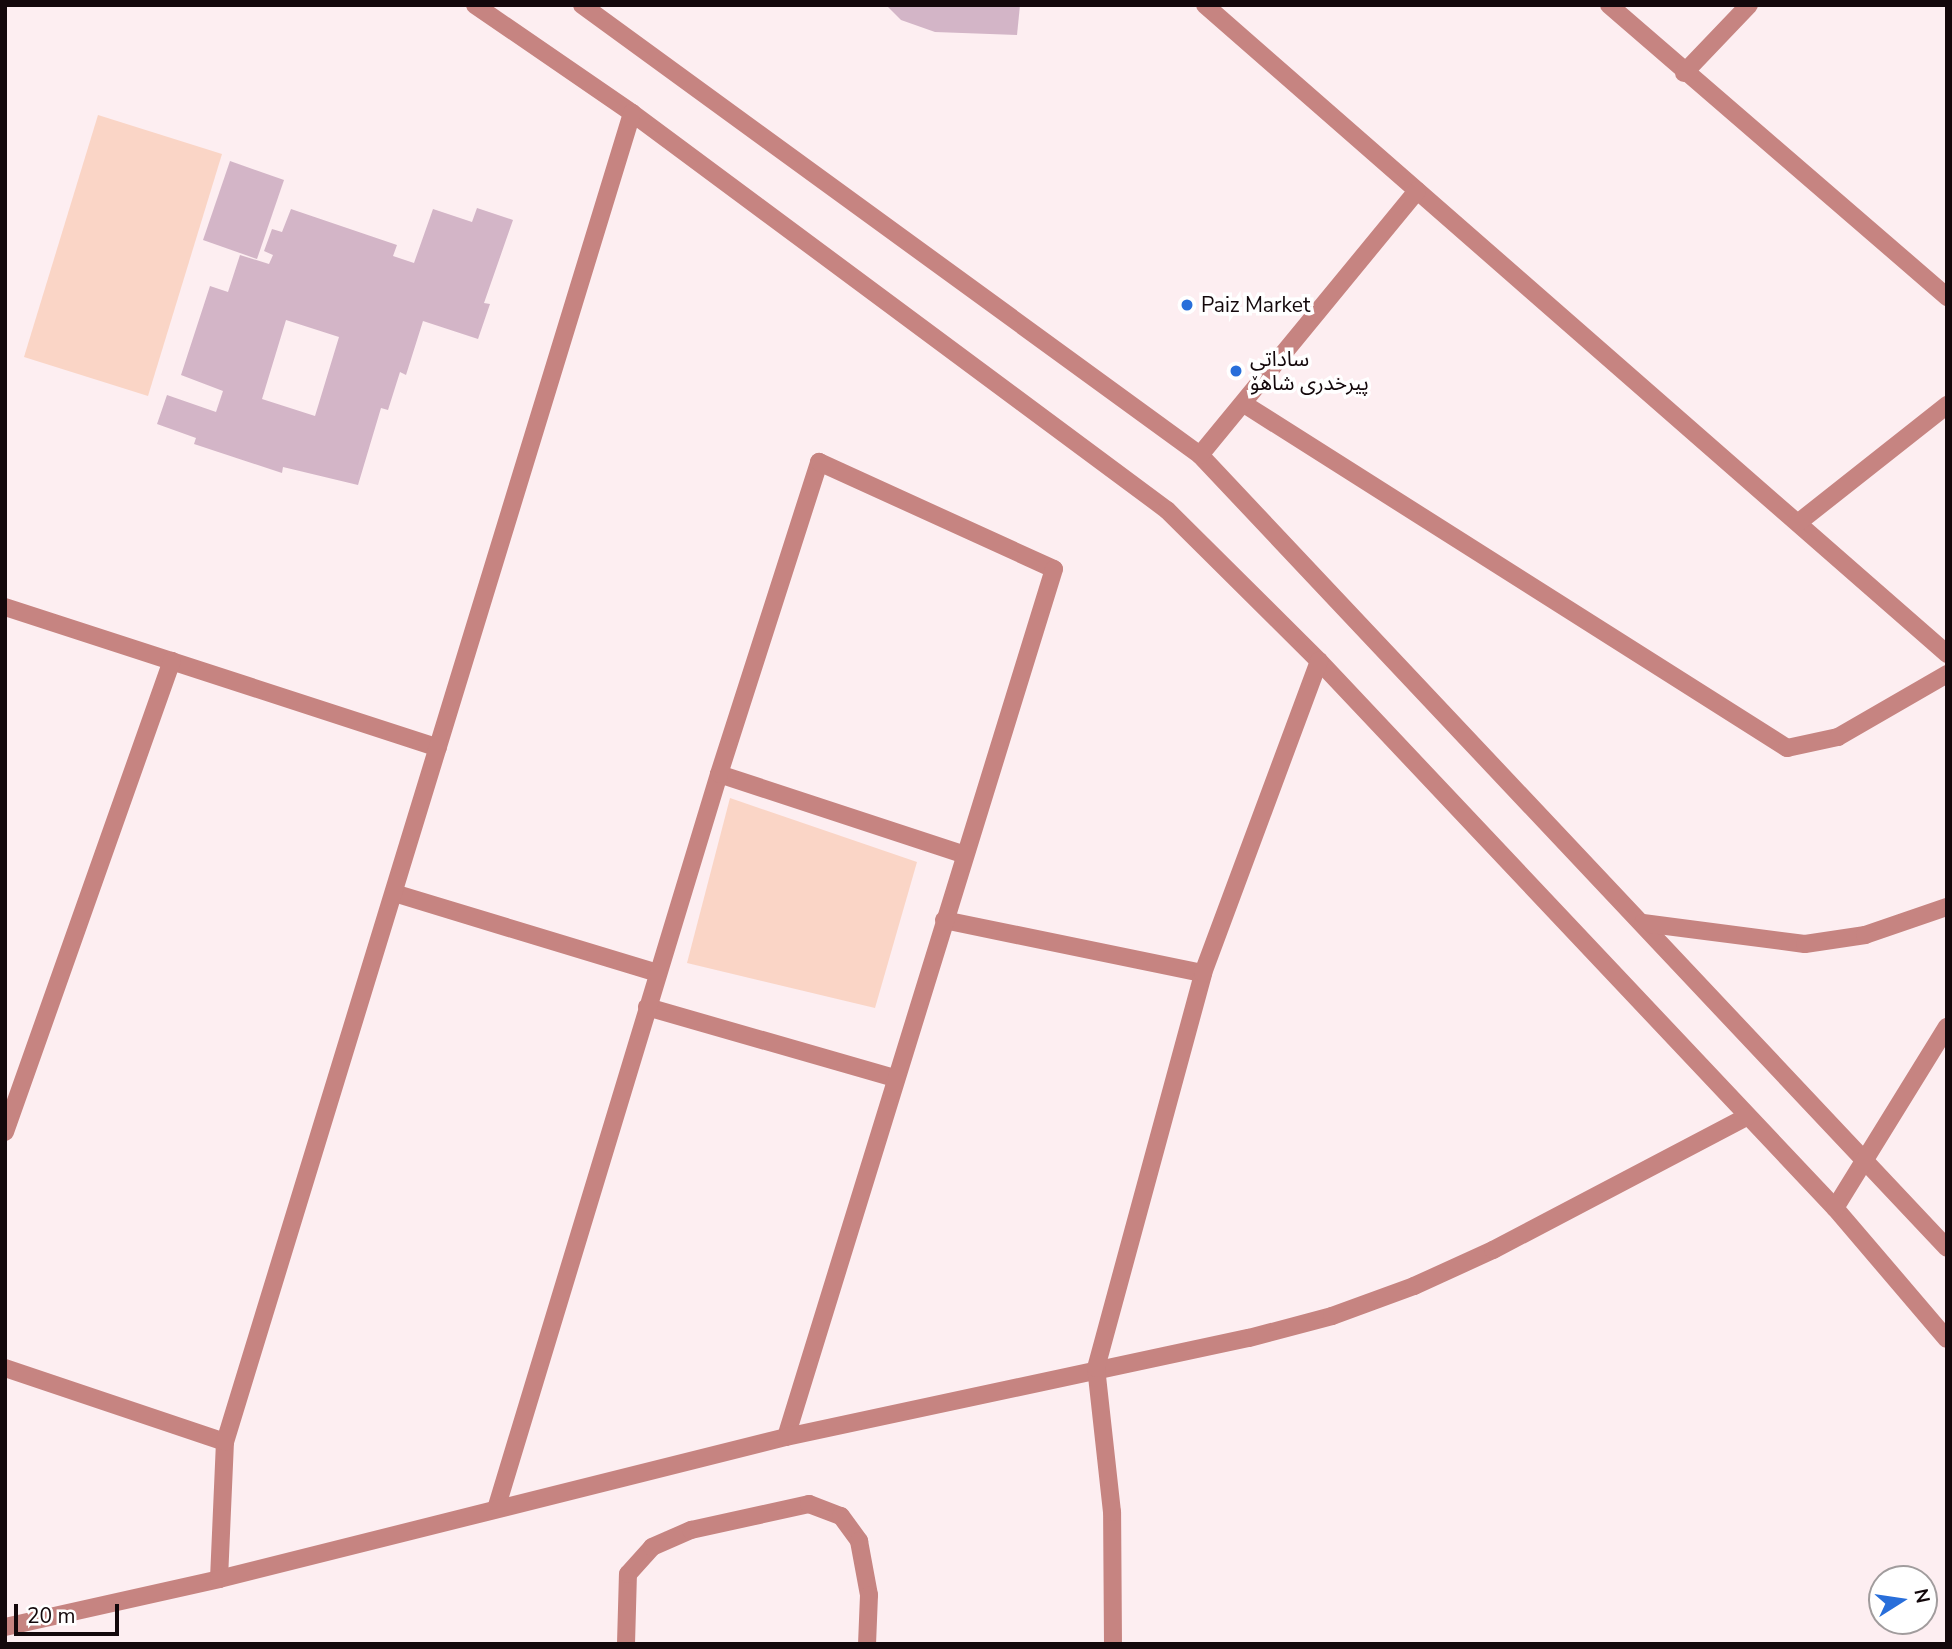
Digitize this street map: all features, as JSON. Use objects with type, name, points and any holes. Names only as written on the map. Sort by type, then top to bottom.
[{"type":"street","points":[[582,5],[1200,455],[1947,1248]]},
{"type":"street","points":[[1205,5],[1947,654]]},
{"type":"street","points":[[1609,5],[1684,73],[1947,297]]},
{"type":"street","points":[[1684,73],[1749,5]]},
{"type":"street","points":[[478,7],[632,113],[1167,510],[1319,661],[1835,1208],[1947,1339]]},
{"type":"street","points":[[219,1579],[225,1442],[632,113]]},
{"type":"street","points":[[1200,455],[1417,191]]},
{"type":"street","points":[[1244,404],[1787,748],[1838,737],[1947,674]]},
{"type":"street","points":[[1799,522],[1947,405]]},
{"type":"street","points":[[496,1509],[719,774],[819,462],[1054,569],[963,854],[786,1437]]},
{"type":"street","points":[[5,607],[438,748]]},
{"type":"street","points":[[5,1132],[172,661]]},
{"type":"street","points":[[1113,1644],[1112,1512],[1096,1368],[1203,973],[1319,661]]},
{"type":"street","points":[[719,774],[963,854]]},
{"type":"street","points":[[394,893],[658,973]]},
{"type":"street","points":[[1643,923],[1805,944],[1865,935],[1947,908]]},
{"type":"street","points":[[944,920],[1203,973]]},
{"type":"street","points":[[648,1007],[894,1078]]},
{"type":"street","points":[[1835,1208],[1947,1027]]},
{"type":"street","points":[[5,1627],[219,1579],[786,1437],[1096,1368],[1249,1338],[1332,1316],[1414,1286],[1493,1250],[1746,1116]]},
{"type":"street","points":[[5,1368],[225,1442]]},
{"type":"street","points":[[626,1644],[628,1573],[652,1547],[718,1523],[809,1504],[841,1516],[859,1541],[869,1595],[867,1644]]},
{"type":"shaded area","points":[[98,115],[222,154],[148,396],[24,357]]},
{"type":"shaded area","points":[[730,798],[917,862],[875,1008],[687,963]]},
{"type":"building","points":[[886,5],[1020,5],[1017,35],[935,32],[901,20]]},
{"type":"building","points":[[230,161],[284,180],[257,259],[203,240]]},
{"type":"building","points":[[477,208],[513,220],[484,303],[490,304],[478,339],[423,321],[406,375],[400,372],[388,410],[381,408],[358,485],[283,467],[282,473],[194,444],[196,438],[157,424],[167,395],[216,412],[223,391],[181,375],[210,286],[228,292],[240,255],[269,264],[273,255],[264,251],[272,229],[282,232],[291,209],[397,245],[393,256],[414,263],[433,209],[472,222]],"holes":[[[286,320],[339,337],[315,416],[262,399]]]},
{"type":"place","name":"Paiz Market","points":[[1187,305]]},
{"type":"place","name":"ساداتی پیرخدری شاهۆ","points":[[1236,371]]}]
